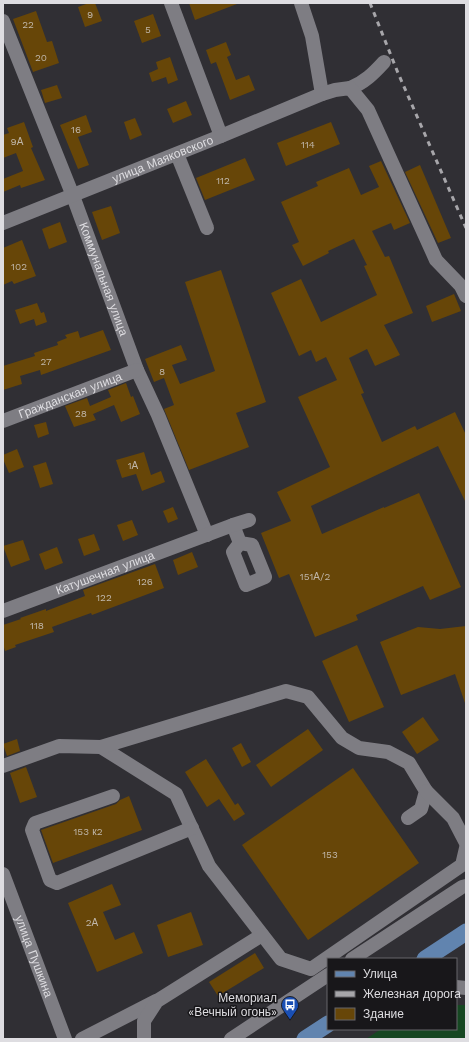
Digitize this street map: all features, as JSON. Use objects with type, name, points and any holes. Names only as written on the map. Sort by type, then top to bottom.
[{"type":"main road","points":[[427,958],[466,932]]},
{"type":"main road","points":[[305,1039],[327,1025]]},
{"type":"street","points":[[171,3],[221,136]]},
{"type":"street","points":[[301,3],[312,36],[322,94]]},
{"type":"street","name":"Коммунальная улица","points":[[3,21],[7,44],[73,196],[137,370],[158,414],[207,535]]},
{"type":"street","points":[[384,62],[374,73],[359,84],[350,88],[368,110],[436,260],[461,286],[466,296]]},
{"type":"street","name":"улица Маяковского","points":[[3,223],[177,154],[322,94],[350,88]]},
{"type":"street","points":[[177,154],[207,228]]},
{"type":"street","name":"Гражданская улица","points":[[3,421],[137,370]]},
{"type":"street","name":"Катушечная улица","points":[[3,611],[207,535],[232,524],[249,520]]},
{"type":"street","points":[[232,524],[240,543]]},
{"type":"street","points":[[3,766],[59,746],[101,747],[286,691],[308,697],[342,738],[359,748],[388,752],[409,763],[426,791],[453,818],[466,843]]},
{"type":"street","points":[[101,747],[176,794],[209,866],[262,935],[281,959],[311,969],[462,865],[466,848]]},
{"type":"street","points":[[408,818],[421,809],[426,791]]},
{"type":"street","points":[[113,796],[35,823],[32,830],[50,880],[57,883],[192,828]]},
{"type":"street","name":"улица Пушкина","points":[[3,874],[8,902],[65,1039]]},
{"type":"street","points":[[354,958],[462,887],[466,886]]},
{"type":"street","points":[[82,1039],[157,1001],[262,935]]},
{"type":"street","points":[[231,1039],[327,976]]},
{"type":"street","points":[[144,1039],[144,1021],[157,1001]]},
{"type":"green space","points":[[457,1005],[466,1005],[466,1039],[366,1039],[380,1030],[457,1030]]},
{"type":"building","points":[[89,3],[95,3],[102,21],[85,27],[78,7]]},
{"type":"building","points":[[189,3],[237,3],[237,4],[195,20]]},
{"type":"building","points":[[36,11],[47,42],[52,41],[59,63],[33,72],[13,19]]},
{"type":"building","points":[[153,14],[161,36],[142,43],[134,21]]},
{"type":"building","points":[[226,42],[231,55],[227,57],[236,80],[249,75],[255,90],[230,100],[216,62],[211,64],[206,50]]},
{"type":"building","points":[[170,57],[178,80],[168,84],[166,77],[152,82],[149,73],[158,69],[156,62]]},
{"type":"building","points":[[57,85],[62,98],[45,103],[41,90]]},
{"type":"building","points":[[186,101],[192,115],[173,123],[167,109]]},
{"type":"building","points":[[86,115],[92,132],[78,137],[89,165],[78,169],[60,125]]},
{"type":"building","points":[[135,118],[142,135],[130,140],[124,122]]},
{"type":"building","points":[[24,122],[33,147],[31,148],[45,180],[21,188],[20,185],[3,192],[3,179],[23,171],[16,153],[3,158],[3,135],[9,133],[7,128]]},
{"type":"building","points":[[331,122],[340,144],[286,166],[277,143]]},
{"type":"building","points":[[245,158],[255,180],[205,200],[196,178]]},
{"type":"building","points":[[381,161],[410,223],[394,230],[391,223],[372,231],[385,257],[389,256],[413,313],[384,325],[400,355],[375,366],[367,349],[349,358],[364,393],[361,394],[382,442],[415,426],[417,430],[455,412],[466,435],[466,503],[438,446],[311,506],[322,534],[419,493],[461,587],[430,600],[423,586],[356,615],[358,620],[315,637],[289,574],[279,578],[261,533],[291,521],[277,492],[330,467],[298,397],[337,380],[326,357],[316,362],[311,350],[299,356],[271,293],[301,279],[321,322],[377,295],[364,266],[367,265],[354,239],[328,251],[329,253],[303,266],[292,245],[299,242],[281,202],[318,186],[316,182],[349,168],[361,195],[379,187],[369,166]]},
{"type":"building","points":[[420,165],[451,238],[438,243],[405,172]]},
{"type":"building","points":[[111,206],[120,233],[102,240],[92,212]]},
{"type":"building","points":[[60,222],[67,242],[49,249],[42,229]]},
{"type":"building","points":[[22,240],[36,276],[14,284],[12,281],[3,285],[3,248]]},
{"type":"building","points":[[221,270],[266,402],[236,413],[249,447],[189,470],[164,409],[174,405],[164,378],[154,382],[145,359],[181,345],[187,360],[172,365],[180,384],[215,371],[185,282]]},
{"type":"building","points":[[454,294],[461,311],[432,322],[426,306]]},
{"type":"building","points":[[37,303],[41,313],[44,312],[47,322],[36,326],[34,319],[20,324],[15,310]]},
{"type":"building","points":[[103,330],[111,350],[41,375],[40,370],[20,376],[22,384],[3,390],[3,366],[35,356],[34,353],[58,345],[57,342],[67,338],[65,335],[78,331],[80,338]]},
{"type":"building","points":[[126,383],[131,397],[133,396],[140,414],[121,422],[114,405],[93,414],[96,420],[74,427],[65,406],[87,398],[90,406],[111,397],[108,390]]},
{"type":"building","points":[[46,422],[49,434],[38,438],[34,425]]},
{"type":"building","points":[[17,449],[24,467],[9,473],[3,459],[3,455]]},
{"type":"building","points":[[144,452],[151,475],[161,471],[165,482],[142,491],[136,474],[122,478],[116,460]]},
{"type":"building","points":[[46,462],[53,484],[40,488],[33,466]]},
{"type":"building","points":[[173,507],[178,519],[168,523],[163,511]]},
{"type":"building","points":[[132,520],[138,535],[123,541],[117,525]]},
{"type":"building","points":[[94,534],[100,550],[84,556],[78,539]]},
{"type":"building","points":[[23,540],[30,560],[11,567],[3,546]]},
{"type":"building","points":[[57,547],[63,563],[45,570],[39,554]]},
{"type":"building","points":[[192,552],[198,567],[178,575],[173,560]]},
{"type":"building","points":[[155,564],[164,588],[92,615],[91,613],[52,627],[54,632],[15,645],[16,647],[5,651],[3,644],[3,625],[85,596],[83,590]]},
{"type":"building","points":[[466,626],[466,702],[465,703],[455,674],[401,695],[380,642],[418,627],[440,629]]},
{"type":"building","points":[[357,645],[384,707],[349,722],[322,661]]},
{"type":"building","points":[[423,717],[439,740],[417,754],[402,732]]},
{"type":"building","points":[[308,729],[323,750],[271,787],[256,765]]},
{"type":"building","points":[[17,739],[20,751],[7,756],[3,744]]},
{"type":"building","points":[[241,743],[251,762],[242,767],[232,748]]},
{"type":"building","points":[[206,759],[235,805],[238,803],[245,814],[234,821],[219,799],[207,807],[185,772]]},
{"type":"building","points":[[26,767],[37,797],[20,803],[10,773]]},
{"type":"building","points":[[353,768],[419,863],[308,940],[242,845]]},
{"type":"building","points":[[129,796],[142,830],[53,863],[41,830],[116,804],[120,800]]},
{"type":"building","points":[[112,884],[121,905],[103,912],[115,940],[134,932],[143,953],[97,972],[68,903]]},
{"type":"building","points":[[191,912],[203,945],[168,957],[157,925]]},
{"type":"building","points":[[255,953],[264,968],[218,996],[209,982]]},
{"type":"railway","points":[[370,3],[398,73],[466,228]]},
{"type":"place","name":"Мемориал «Вечный огонь»","points":[[290,1020]]}]
